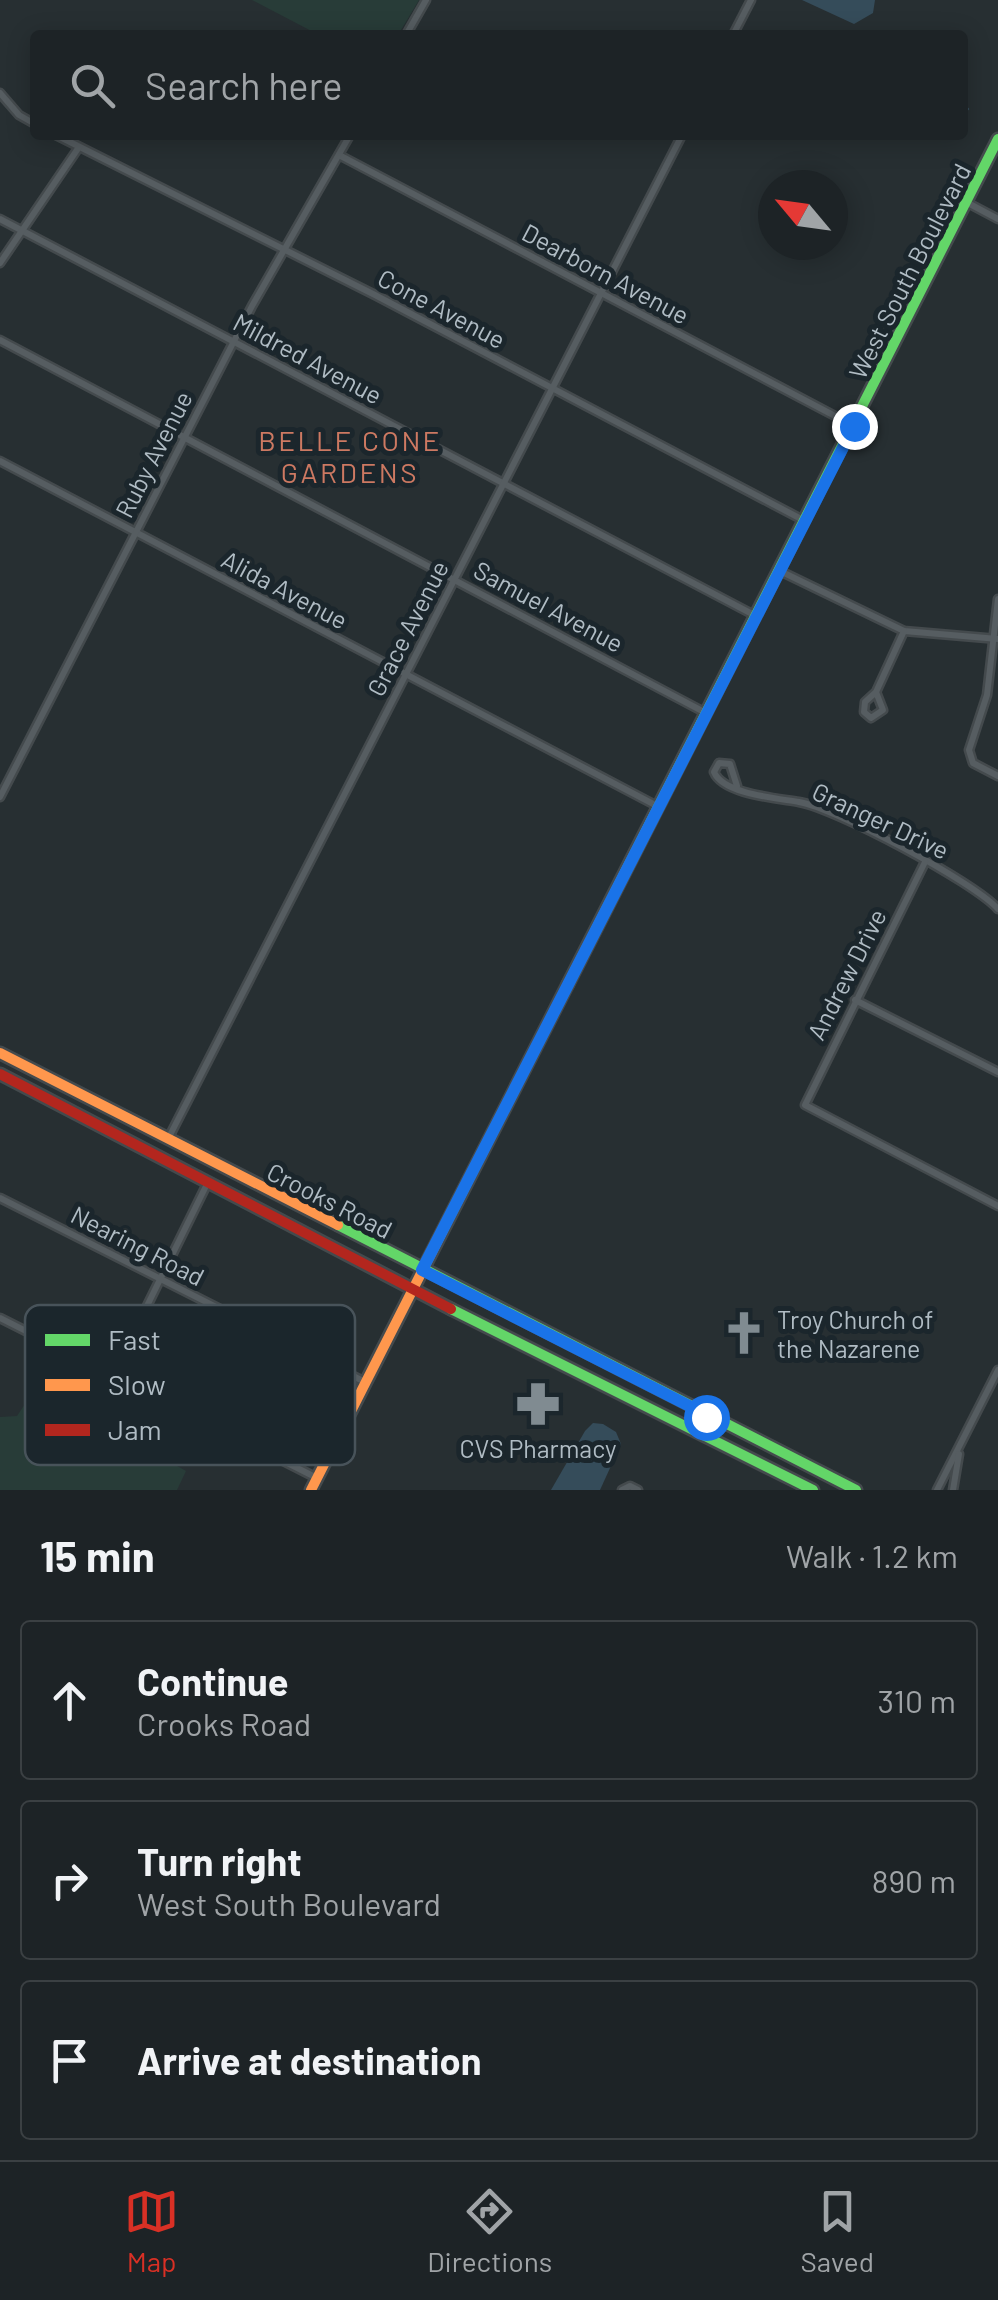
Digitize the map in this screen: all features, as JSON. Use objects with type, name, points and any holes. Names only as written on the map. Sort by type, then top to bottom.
[{"type":"main road","name":"West South Boulevard","points":[[355,1402],[998,139]]},
{"type":"main road","name":"Crooks Road","points":[[0,1053],[711,1417],[831,1484],[856,1490]]},
{"type":"main road","name":"Crooks Road","points":[[0,1074],[154,1157],[812,1490]]},
{"type":"main road","points":[[154,1157],[166,1151],[168,1138]]},
{"type":"main road","points":[[208,1184],[212,1170],[222,1166]]},
{"type":"main road","points":[[373,1266],[383,1264],[388,1253]]},
{"type":"main road","points":[[447,1305],[452,1293],[460,1290]]},
{"type":"main road","points":[[603,1386],[616,1382],[619,1370]]},
{"type":"main road","points":[[697,1432],[702,1420],[711,1417]]},
{"type":"main road","name":"West South Boulevard","points":[[311,1490],[324,1465]]},
{"type":"street","points":[[409,30],[426,0]]},
{"type":"street","points":[[736,30],[751,0]]},
{"type":"street","points":[[0,94],[30,121]]},
{"type":"street","name":"Cone Avenue","points":[[65,140],[806,522]]},
{"type":"street","name":"Ruby Avenue","points":[[0,796],[234,342],[347,140]]},
{"type":"street","name":"Grace Avenue","points":[[168,1138],[679,140]]},
{"type":"street","points":[[0,263],[78,147]]},
{"type":"street","name":"Dearborn Avenue","points":[[339,155],[854,426]]},
{"type":"street","points":[[966,202],[998,219]]},
{"type":"street","name":"Mildred Avenue","points":[[0,218],[757,616]]},
{"type":"street","name":"Samuel Avenue","points":[[0,340],[708,713]]},
{"type":"street","name":"Alida Avenue","points":[[0,461],[659,807]]},
{"type":"street","points":[[780,571],[904,631],[995,639]]},
{"type":"street","points":[[998,598],[987,695],[969,756],[973,763],[998,776]]},
{"type":"street","points":[[876,692],[904,631]]},
{"type":"street","name":"Granger Drive","points":[[737,786],[758,796],[817,807],[975,887],[998,909]]},
{"type":"street","name":"Andrew Drive","points":[[925,862],[805,1104],[812,1112],[998,1206]]},
{"type":"street","points":[[855,1000],[998,1072]]},
{"type":"street","points":[[148,1305],[208,1184]]},
{"type":"street","name":"Nearing Road","points":[[0,1198],[212,1305]]},
{"type":"street","points":[[0,1318],[25,1331]]},
{"type":"street","points":[[938,1490],[998,1370]]},
{"type":"street","name":"Nearing Road","points":[[355,1377],[365,1382]]},
{"type":"street","points":[[953,1490],[960,1448]]},
{"type":"street","points":[[291,1465],[317,1478]]},
{"type":"street","points":[[622,1490],[630,1486],[638,1490]]},
{"type":"green space","points":[[252,0],[419,0],[401,30],[309,30]]},
{"type":"green space","points":[[25,1404],[25,1465],[176,1465],[186,1471],[177,1490],[0,1490],[0,1417],[17,1416]]},
{"type":"water","points":[[802,0],[875,0],[873,13],[854,24]]},
{"type":"water","points":[[593,1423],[616,1432],[621,1444],[600,1490],[551,1490],[585,1431]]},
{"type":"traffic: fast","points":[[568,984],[998,139]]},
{"type":"traffic: fast","points":[[338,1225],[856,1490]]},
{"type":"traffic: fast","points":[[451,1309],[813,1490]]},
{"type":"traffic: slow","points":[[355,1403],[568,984]]},
{"type":"traffic: slow","points":[[0,1053],[338,1225]]},
{"type":"traffic: slow","points":[[311,1490],[324,1465]]},
{"type":"traffic: jam","points":[[0,1074],[451,1309]]},
{"type":"place","name":"Troy Church of the Nazarene","points":[[744,1333]]},
{"type":"place","name":"CVS Pharmacy","points":[[538,1404]]},
{"type":"district","name":"BELLE CONE GARDENS","points":[[350,456]]},
{"type":"route","points":[[706,1417],[711,1417],[422,1270],[854,426]]}]
